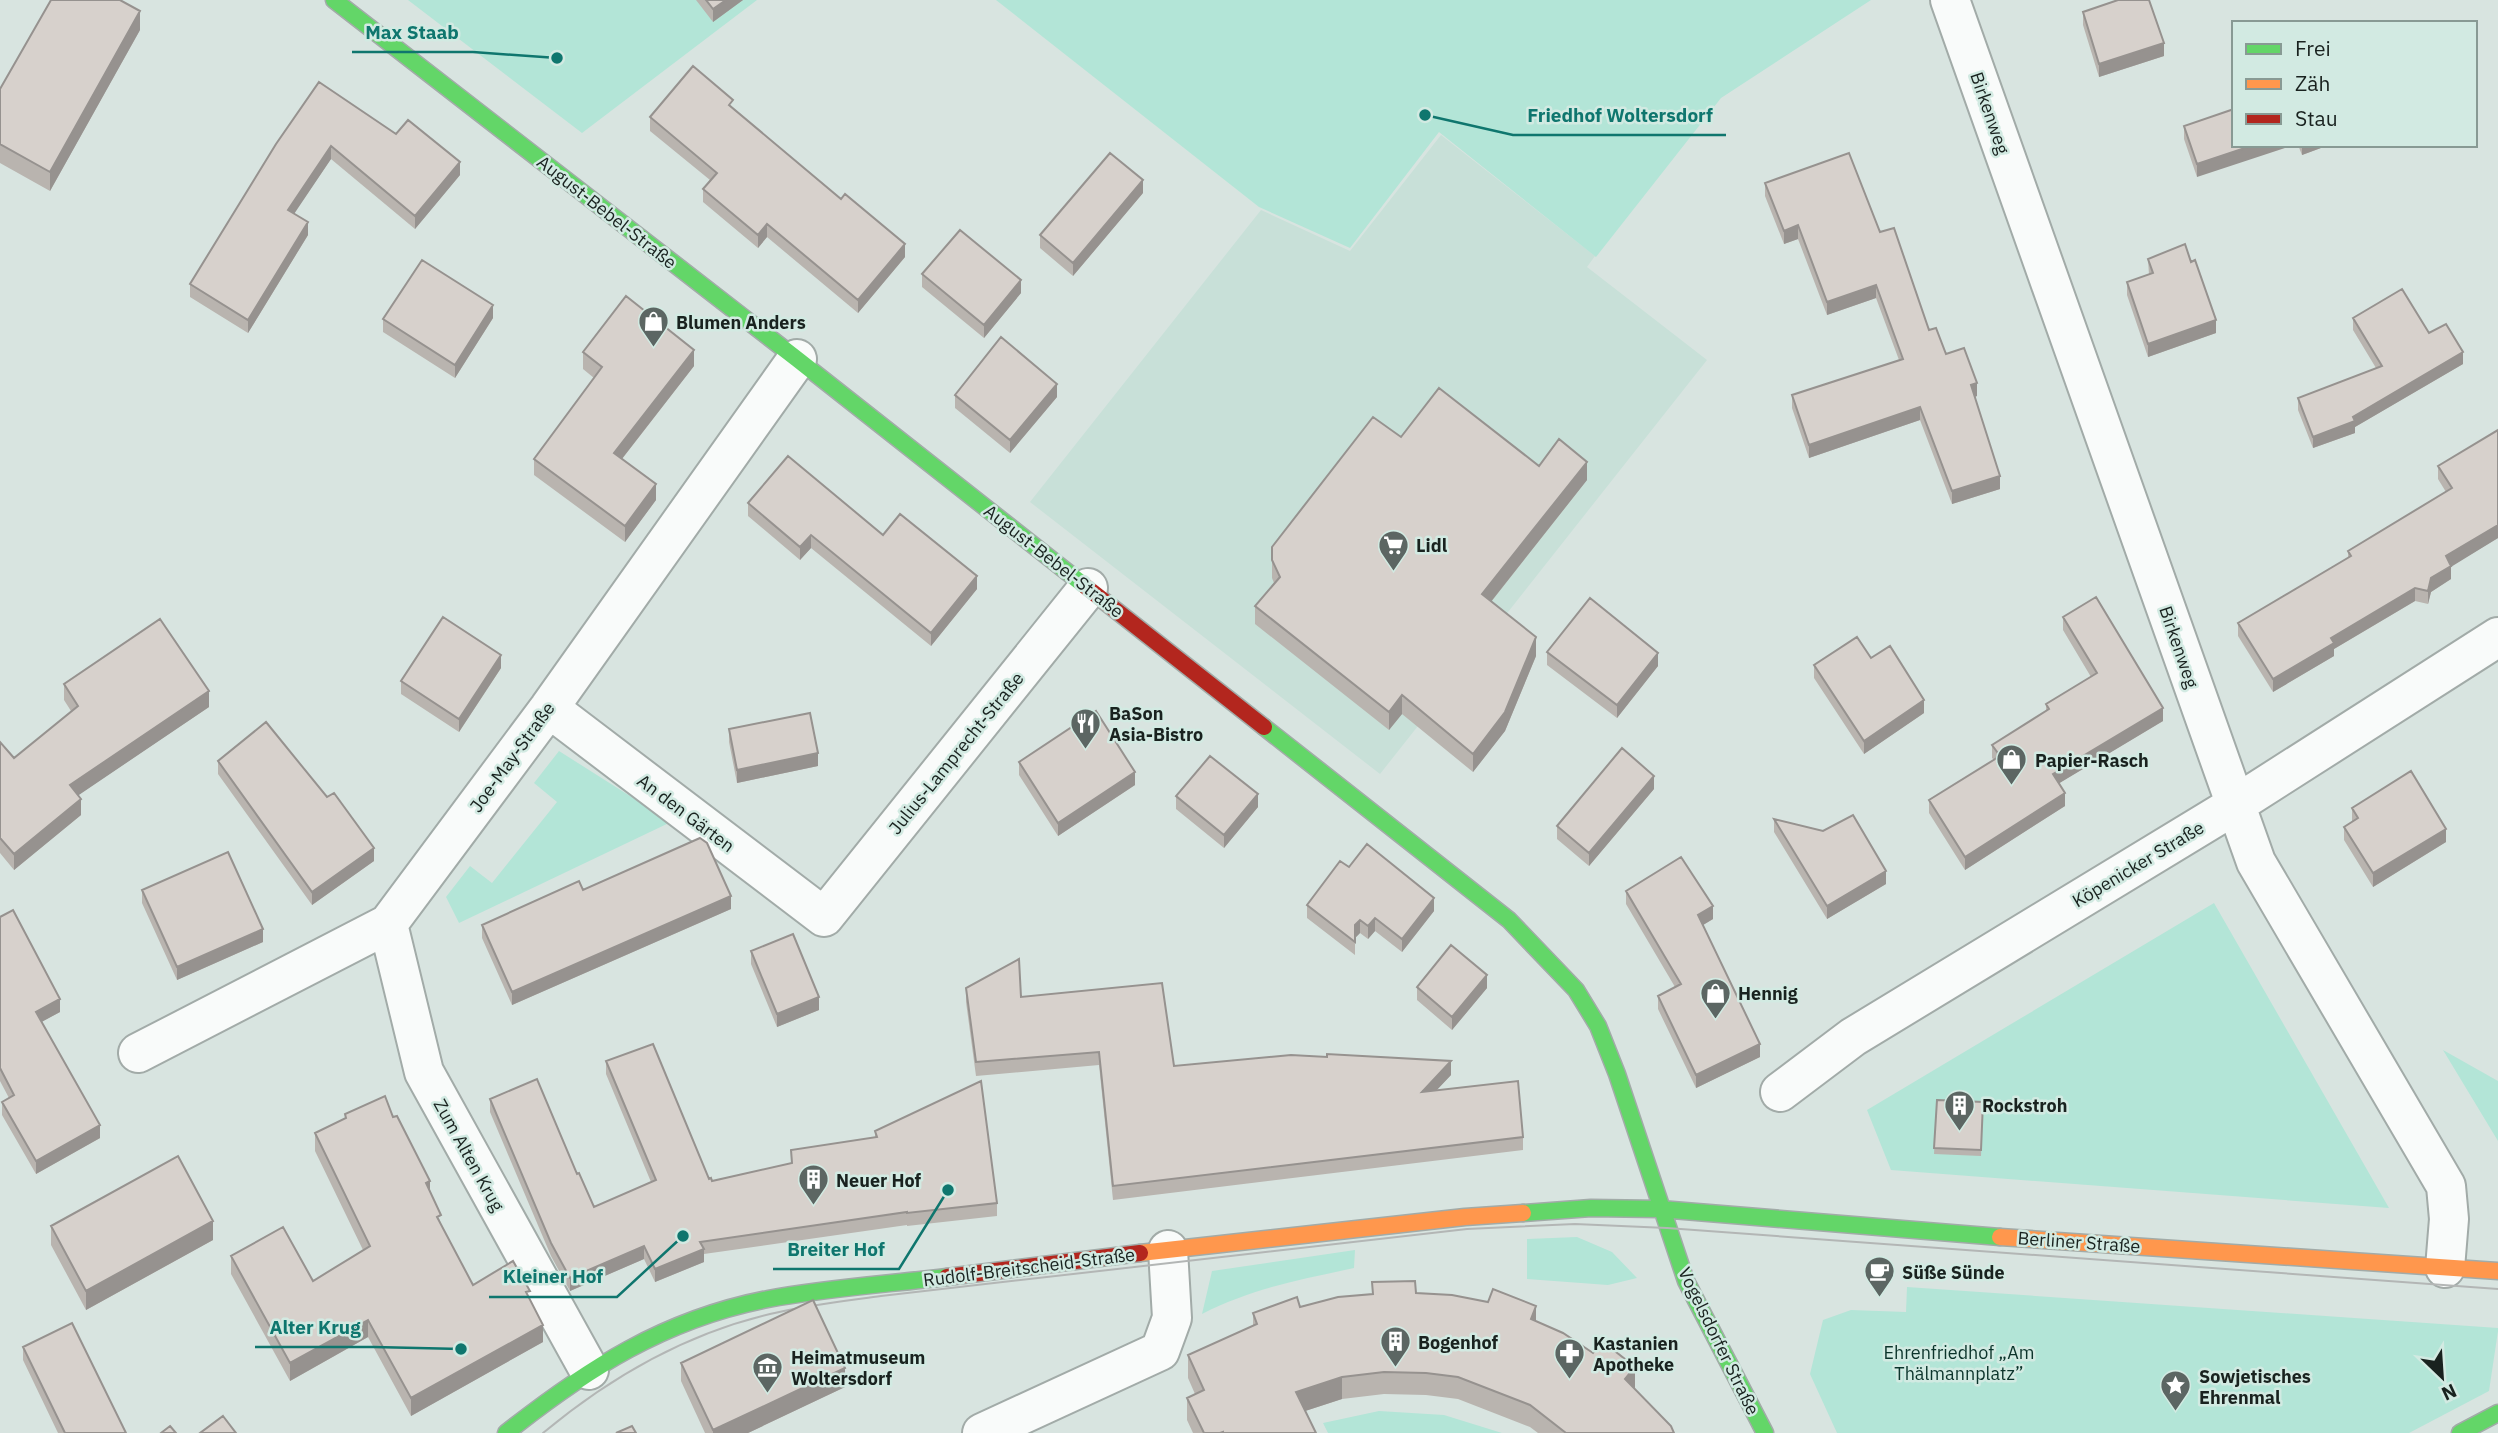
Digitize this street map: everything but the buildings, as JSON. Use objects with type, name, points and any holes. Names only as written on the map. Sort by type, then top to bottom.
[{"type":"street","name":"August-Bebel-Straße","points":[[334,0],[797,359],[1509,920],[1576,990],[1598,1026],[1617,1074],[1660,1209]]},
{"type":"street","name":"Birkenweg","points":[[1950,0],[2256,862],[2446,1186],[2449,1219],[2445,1268]]},
{"type":"street","name":"Joe-May-Straße","points":[[138,1053],[388,924],[549,708],[797,359]]},
{"type":"street","name":"Julius-Lamprecht-Straße","points":[[824,917],[1087,588]]},
{"type":"street","name":"Köpenicker Straße","points":[[1780,1092],[1853,1037],[2235,805],[2498,637]]},
{"type":"street","name":"An den Gärten","points":[[549,708],[824,917]]},
{"type":"street","name":"Zum Alten Krug","points":[[388,924],[424,1072],[589,1370]]},
{"type":"street","name":"Rudolf-Breitscheid-Straße","points":[[506,1433],[589,1370],[658,1335],[768,1298],[1479,1215],[1557,1209],[1660,1209]]},
{"type":"street","name":"Berliner Straße","points":[[1660,1209],[1948,1233],[2498,1271]]},
{"type":"street","name":"Vogelsdorfer Straße","points":[[1660,1209],[1691,1292],[1765,1433]]},
{"type":"street","points":[[982,1433],[1160,1351],[1172,1318],[1168,1250]]},
{"type":"street","points":[[2460,1433],[2498,1413]]},
{"type":"shaded area","points":[[1441,135],[1595,256],[1587,267],[1707,360],[1380,774],[1030,502],[1261,210],[1350,251]]},
{"type":"green space","points":[[408,0],[757,0],[582,133]]},
{"type":"green space","points":[[996,0],[1871,0],[1721,98],[1596,257],[1439,132],[1350,248],[1259,207]]},
{"type":"green space","points":[[559,751],[671,822],[459,923],[446,897],[470,866],[492,883],[557,802],[534,783]]},
{"type":"green space","points":[[2214,903],[2389,1208],[1891,1170],[1867,1110]]},
{"type":"green space","points":[[2443,1050],[2498,1081],[2498,1141]]},
{"type":"green space","points":[[1577,1237],[1612,1252],[1637,1278],[1608,1285],[1527,1279],[1527,1239]]},
{"type":"green space","points":[[1355,1250],[1354,1268],[1258,1291],[1202,1314],[1212,1271]]},
{"type":"green space","name":"Ehrenfriedhof „Am Thälmannplatz”","points":[[1907,1287],[2498,1328],[2498,1331],[2489,1391],[2409,1433],[1837,1433],[1810,1374],[1823,1320],[1851,1310],[1906,1312]]},
{"type":"green space","points":[[1379,1411],[1444,1415],[1502,1433],[1328,1433],[1323,1423]]},
{"type":"tram line","points":[[543,1433],[594,1394],[649,1360],[708,1333],[784,1311],[881,1296],[1467,1229],[1575,1224],[1667,1228],[2498,1289]]},
{"type":"traffic: fast","points":[[334,0],[1085,586]]},
{"type":"traffic: fast","points":[[1264,727],[1509,920],[1576,990],[1598,1026],[1617,1074],[1686,1281],[1765,1433]]},
{"type":"traffic: fast","points":[[1523,1213],[1591,1208],[1660,1209],[2000,1237]]},
{"type":"traffic: fast","points":[[506,1433],[597,1368],[661,1333],[695,1319],[790,1295],[947,1277]]},
{"type":"traffic: fast","points":[[2460,1433],[2498,1413]]},
{"type":"traffic: slow","points":[[1140,1253],[1523,1213]]},
{"type":"traffic: slow","points":[[2000,1237],[2498,1271]]},
{"type":"traffic: jam","points":[[1085,586],[1264,727]]},
{"type":"traffic: jam","points":[[947,1277],[1140,1253]]},
{"type":"place","name":"Max Staab","points":[[557,58]]},
{"type":"place","name":"Friedhof Woltersdorf","points":[[1425,115]]},
{"type":"place","name":"Blumen Anders","points":[[653,349]]},
{"type":"place","name":"Lidl","points":[[1393,572]]},
{"type":"place","name":"BaSon Asia-Bistro","points":[[1086,750]]},
{"type":"place","name":"Papier-Rasch","points":[[2012,787]]},
{"type":"place","name":"Hennig","points":[[1715,1020]]},
{"type":"place","name":"Rockstroh","points":[[1959,1132]]},
{"type":"place","name":"Breiter Hof","points":[[948,1190]]},
{"type":"place","name":"Neuer Hof","points":[[813,1207]]},
{"type":"place","name":"Kleiner Hof","points":[[683,1236]]},
{"type":"place","name":"Süße Sünde","points":[[1879,1299]]},
{"type":"place","name":"Alter Krug","points":[[461,1349]]},
{"type":"place","name":"Bogenhof","points":[[1395,1369]]},
{"type":"place","name":"Kastanien Apotheke","points":[[1570,1380]]},
{"type":"place","name":"Heimatmuseum Woltersdorf","points":[[768,1394]]},
{"type":"place","name":"Sowjetisches Ehrenmal","points":[[2176,1413]]}]
